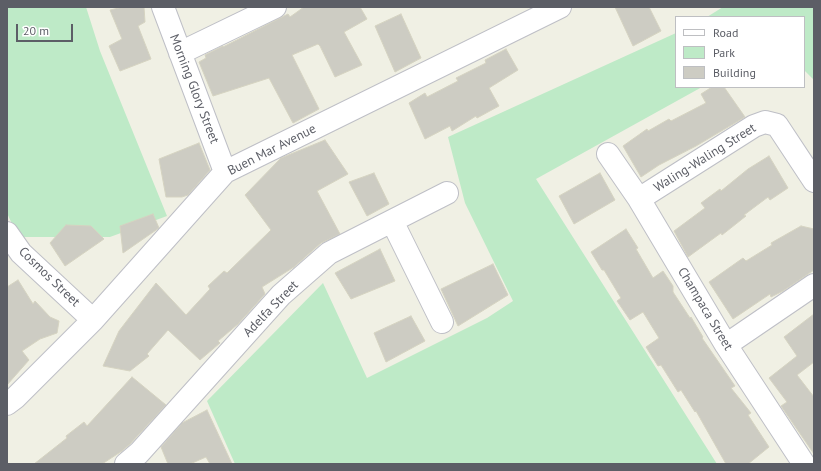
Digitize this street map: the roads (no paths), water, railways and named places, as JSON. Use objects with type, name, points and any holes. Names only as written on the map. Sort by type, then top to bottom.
[{"type":"street","name":"Morning Glory Street","points":[[163,7],[225,172]]},
{"type":"street","points":[[180,53],[275,7]]},
{"type":"street","name":"Buen Mar Avenue","points":[[7,404],[16,398],[93,320],[225,172],[560,7]]},
{"type":"street","name":"Waling-Waling Street","points":[[639,199],[754,126],[765,122],[777,125],[814,181]]},
{"type":"street","name":"Champaca Street","points":[[608,154],[639,199],[726,345],[804,464]]},
{"type":"street","name":"Adelfa Street","points":[[126,464],[139,453],[281,295],[329,253],[447,193]]},
{"type":"street","points":[[392,221],[442,322]]},
{"type":"street","name":"Cosmos Street","points":[[7,233],[14,257],[93,320]]},
{"type":"street","points":[[726,345],[814,285]]}]
